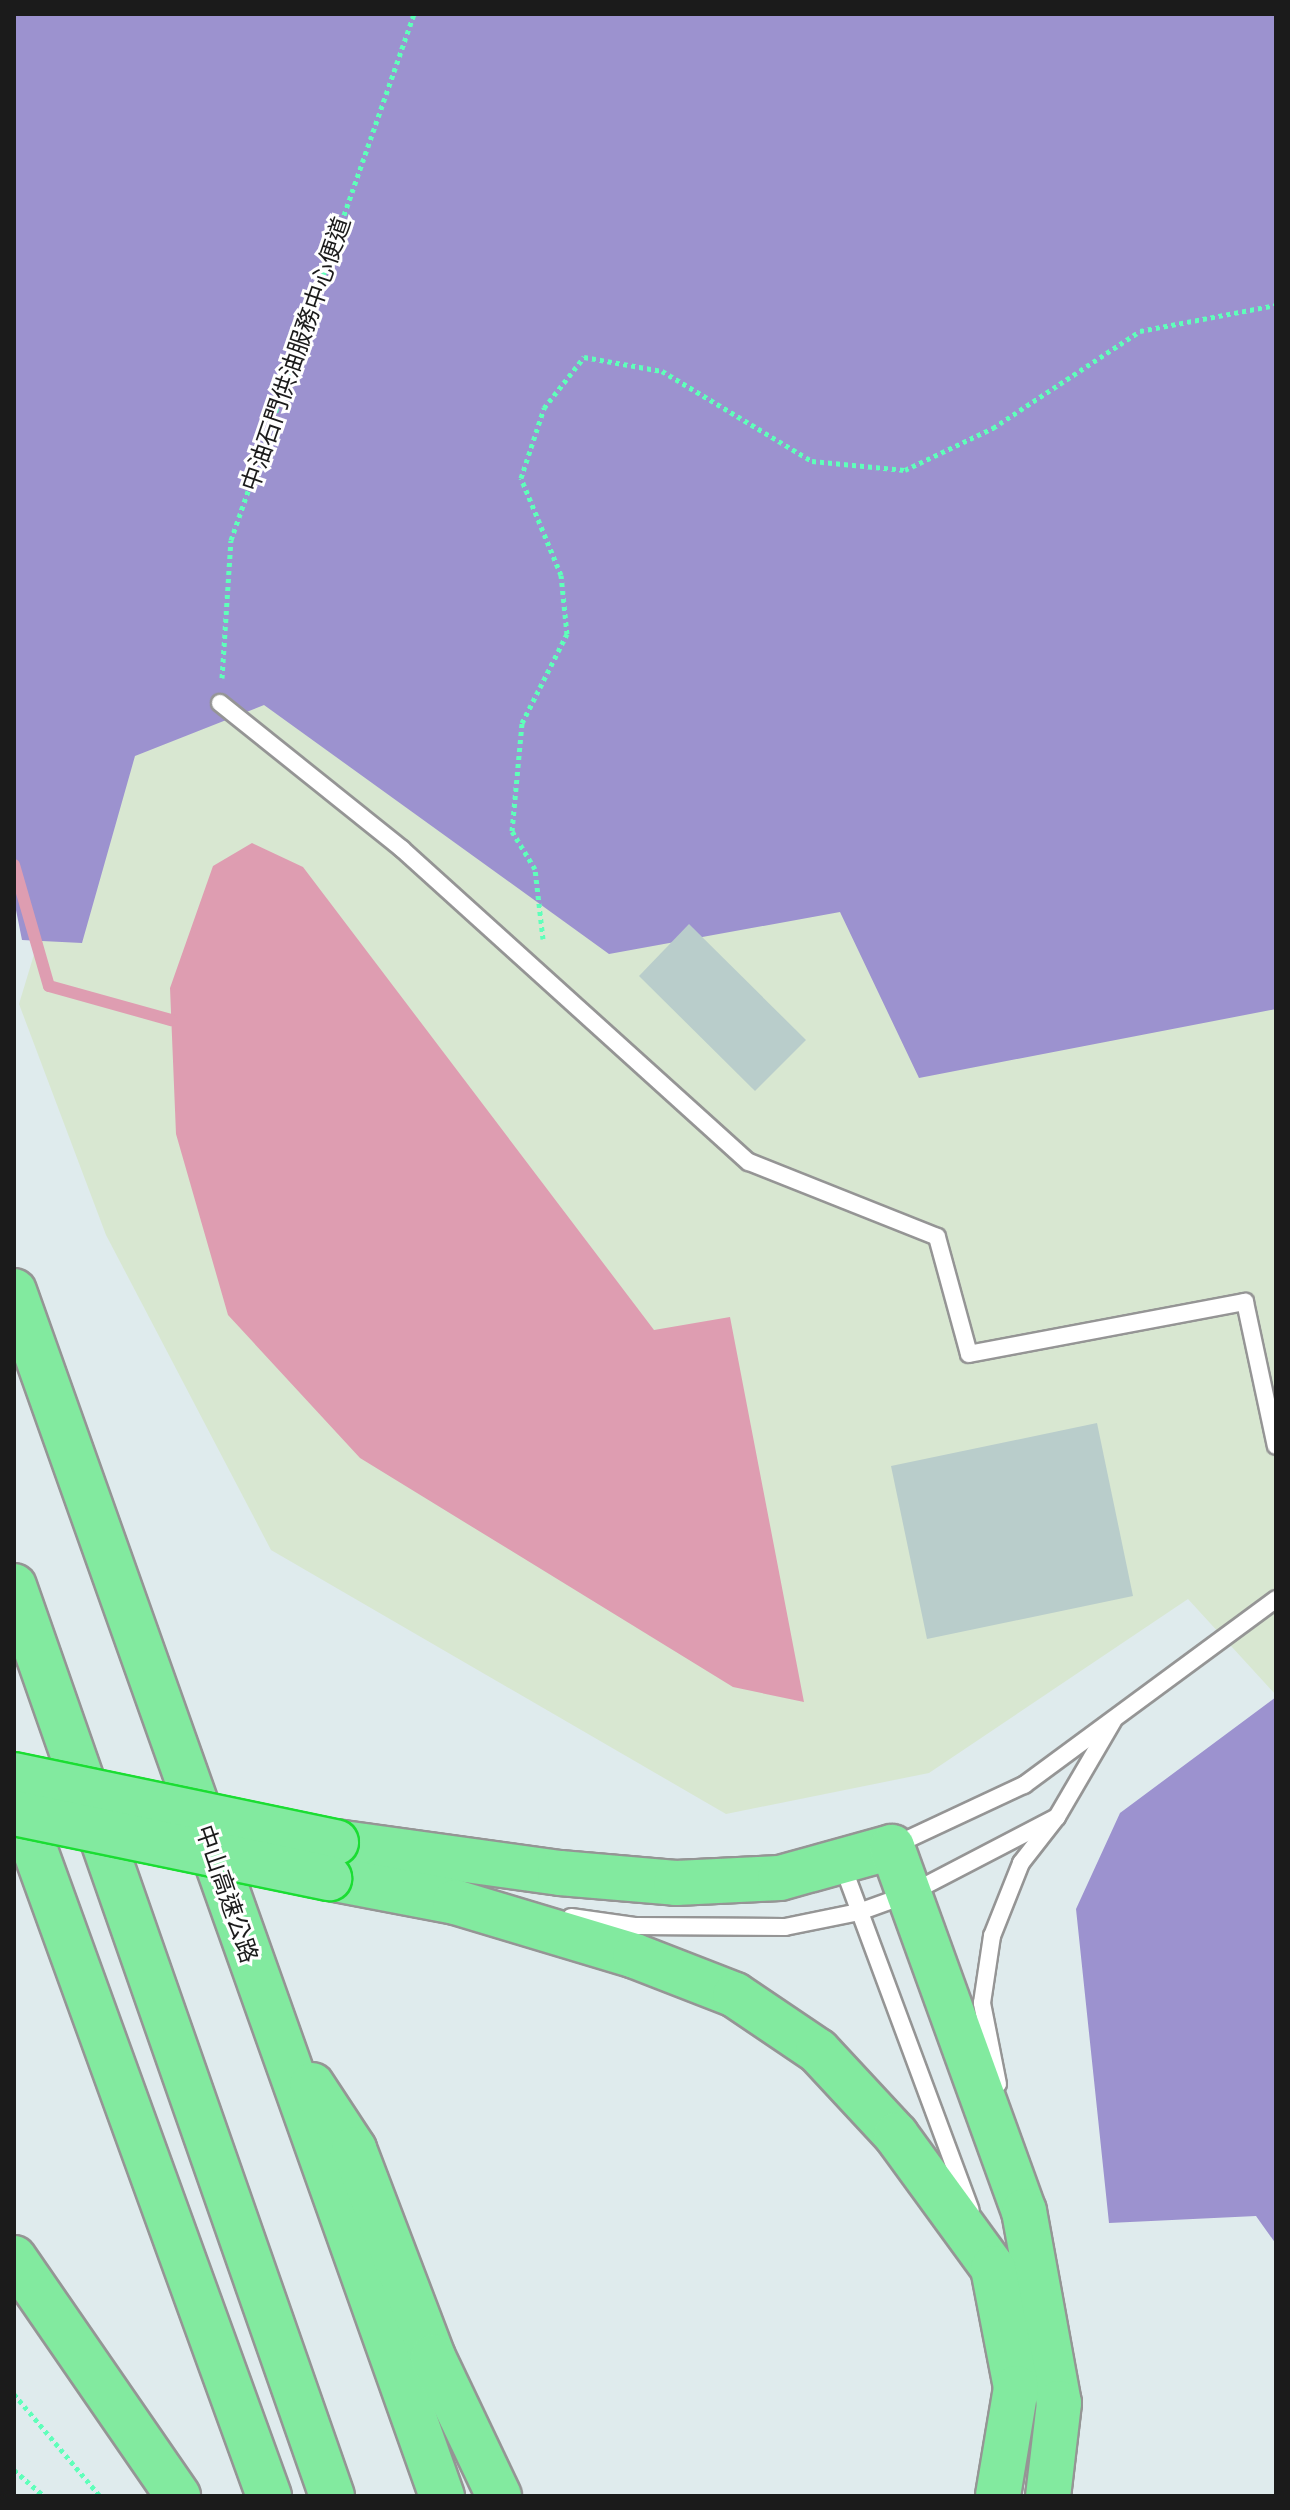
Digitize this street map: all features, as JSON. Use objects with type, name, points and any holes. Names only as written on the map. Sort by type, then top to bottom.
[{"type":"highway","name":"中山高速公路","points":[[14,1291],[442,2496]]},
{"type":"highway","points":[[14,1586],[332,2496]]},
{"type":"highway","points":[[14,1775],[332,1860],[455,1902],[635,1956],[735,1995],[818,2051],[896,2135],[993,2268],[1016,2388],[998,2496]]},
{"type":"highway","points":[[14,1792],[269,2496]]},
{"type":"highway","points":[[14,1813],[332,1860],[676,1883],[780,1878],[842,1864],[892,1847],[1024,2211],[1059,2403],[1048,2496]]},
{"type":"highway","points":[[275,2031],[354,2149],[433,2357],[499,2496]]},
{"type":"highway","points":[[14,2258],[178,2496]]},
{"type":"lane","points":[[220,703],[402,849],[549,985],[749,1162],[937,1237],[969,1354],[1245,1302],[1276,1446]]},
{"type":"lane","points":[[892,1847],[1024,1785],[1276,1599]]},
{"type":"lane","points":[[1024,2211],[982,2003],[997,1921],[1021,1863],[1057,1817],[1113,1721]]},
{"type":"lane","points":[[455,1902],[636,1926],[785,1927],[859,1912],[909,1894],[1057,1817]]},
{"type":"lane","points":[[842,1864],[993,2268]]},
{"type":"path","name":"中油石門供油服務中心便道","points":[[220,703],[231,540],[414,14]]},
{"type":"path","points":[[549,985],[535,869],[512,831],[522,723],[567,634],[561,575],[521,478],[544,408],[584,357],[662,371],[812,461],[905,470],[993,428],[1140,331],[1276,305]]},
{"type":"path","points":[[14,2394],[100,2496]]},
{"type":"path","points":[[14,2470],[44,2496]]},
{"type":"shaded area","points":[[14,14],[1276,14],[1276,1009],[919,1078],[840,912],[609,954],[264,705],[135,756],[82,943],[22,940],[14,900]]},
{"type":"shaded area","points":[[298,83],[1276,337],[1276,1695],[1188,1599],[929,1773],[726,1814],[271,1550],[106,1235],[19,1004]]},
{"type":"shaded area","points":[[252,843],[303,867],[654,1330],[730,1317],[804,1702],[733,1687],[360,1458],[228,1315],[176,1134],[170,988],[213,866]]},
{"type":"shaded area","points":[[1276,1697],[1276,2244],[1256,2216],[1109,2223],[1076,1909],[1120,1813]]},
{"type":"building","points":[[689,924],[806,1040],[755,1091],[639,976]]},
{"type":"building","points":[[1097,1423],[1133,1596],[927,1639],[891,1466]]},
{"type":"waterway","points":[[14,865],[49,986],[171,1020]]}]
